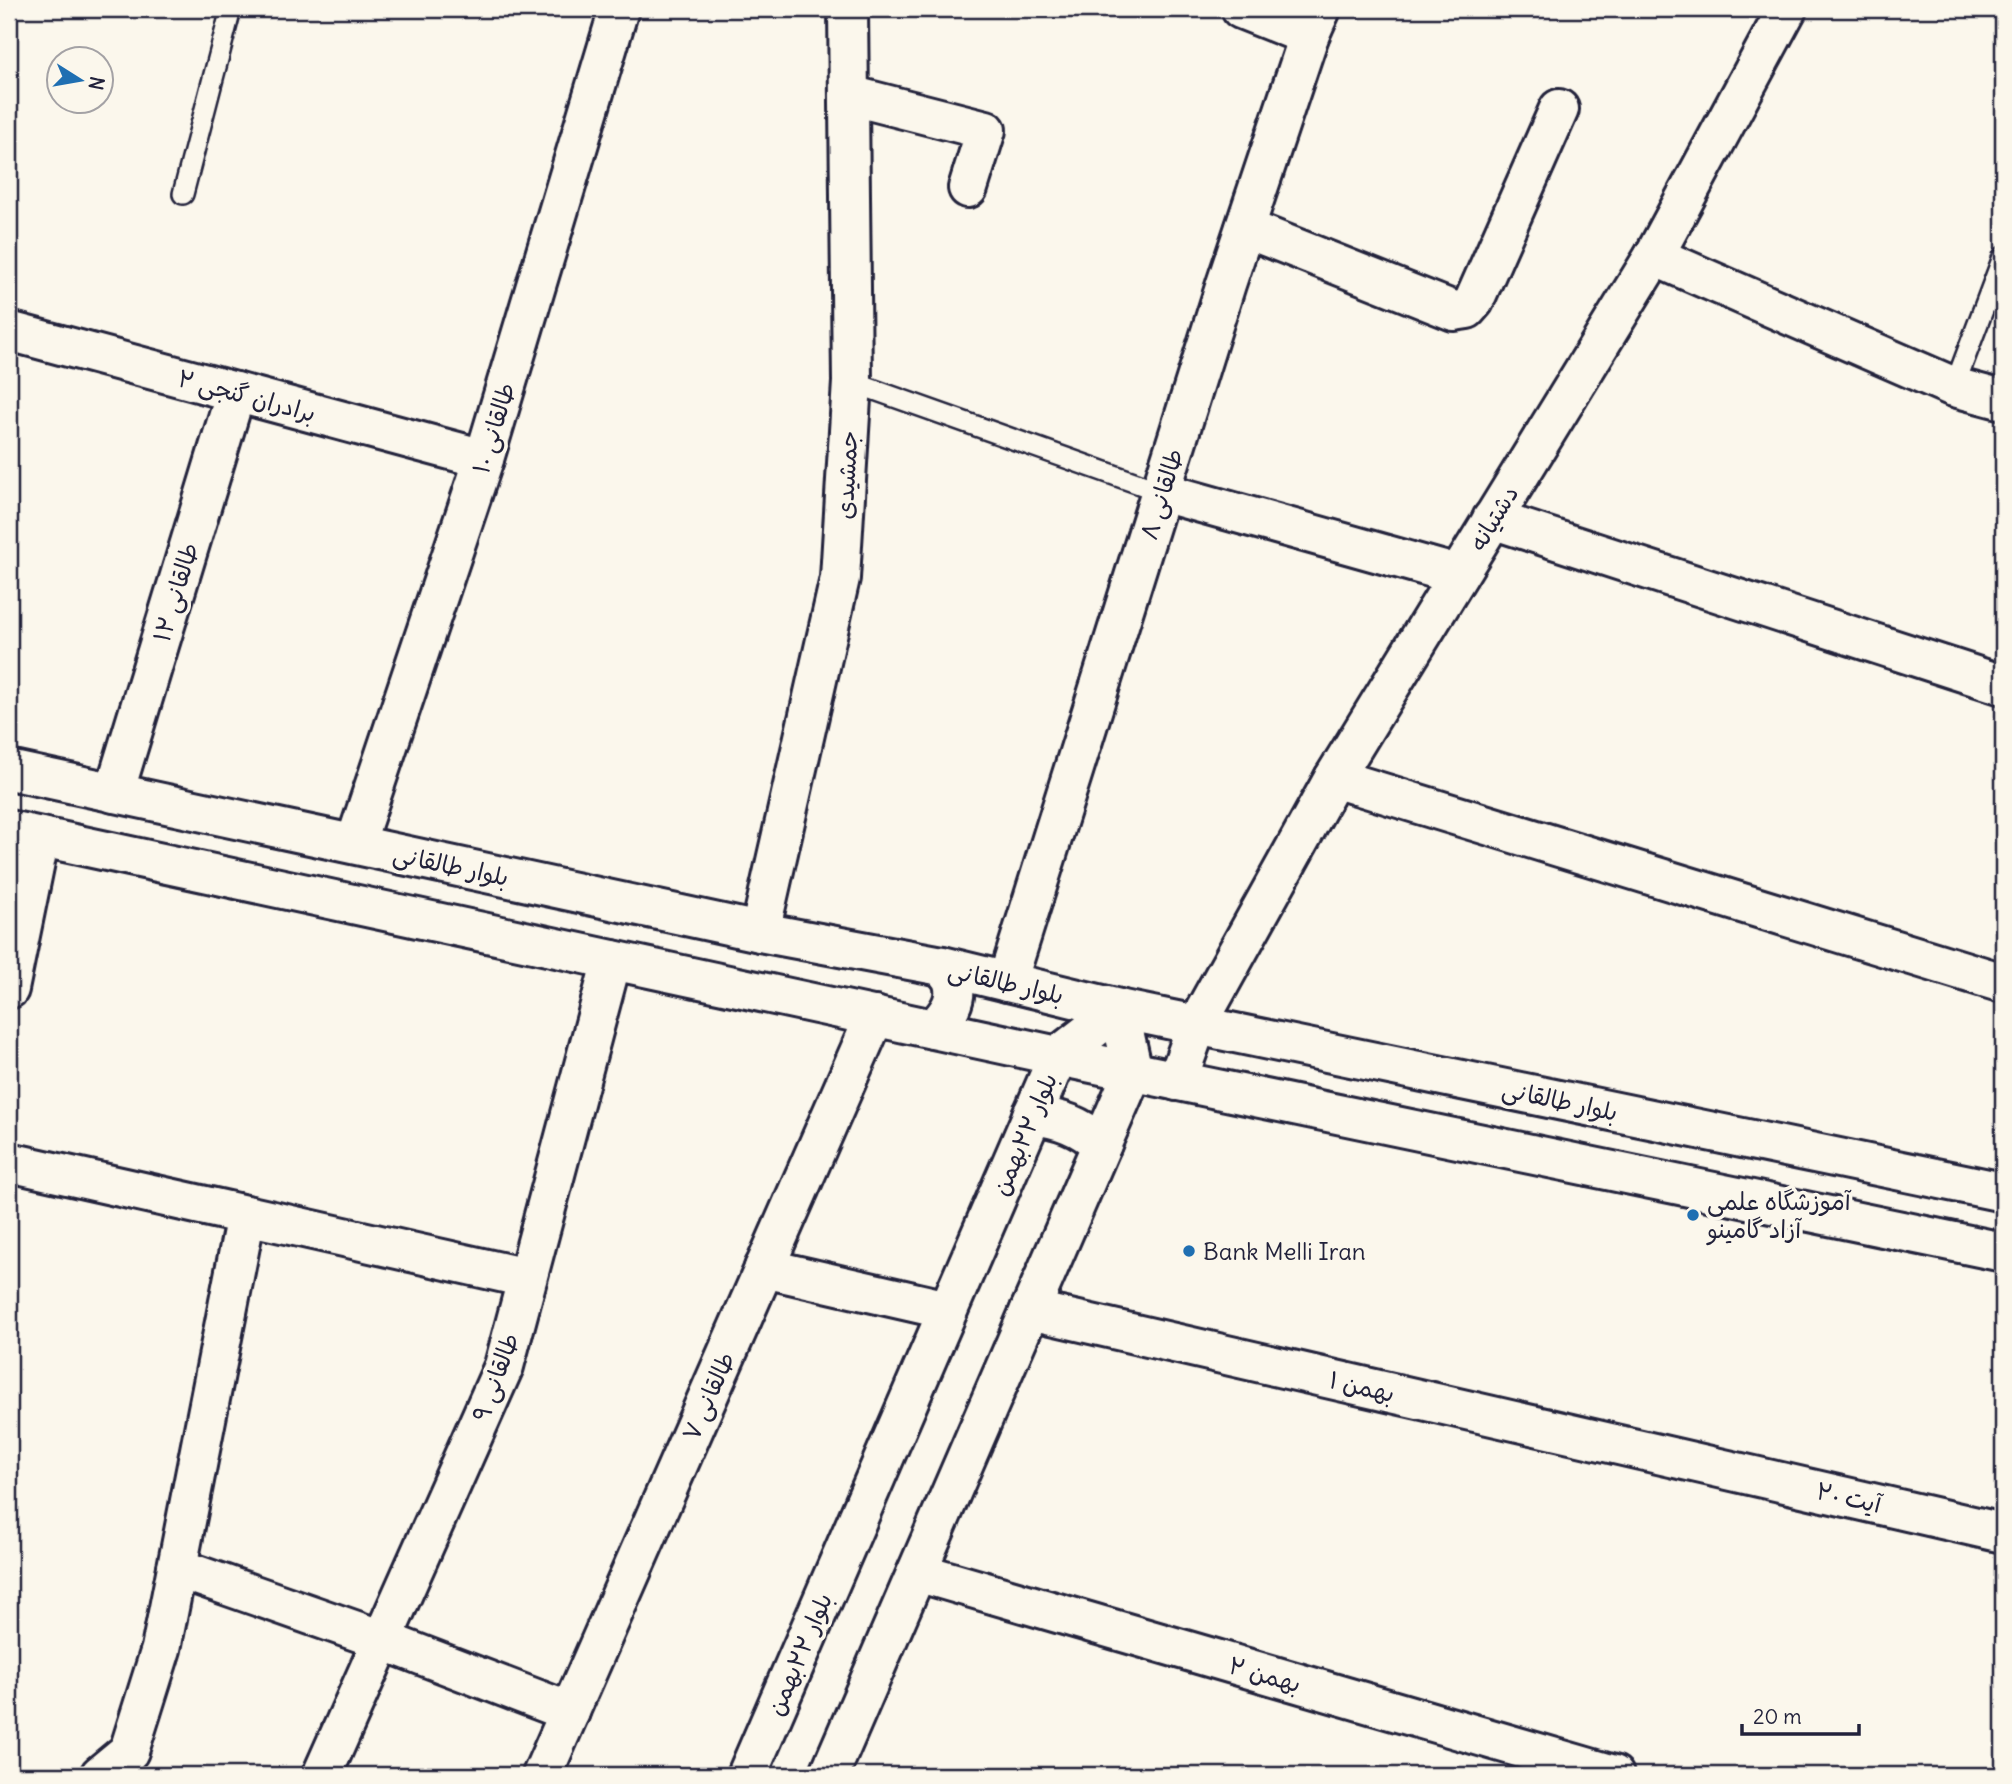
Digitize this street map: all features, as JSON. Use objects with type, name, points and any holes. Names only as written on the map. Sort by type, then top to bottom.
[{"type":"street","name":"طالقانی ۱۰","points":[[355,844],[484,459],[619,9]]},
{"type":"street","name":"جمشیدی","points":[[760,932],[840,578],[852,382],[848,9]]},
{"type":"street","points":[[1241,9],[1315,22]]},
{"type":"street","name":"دشتیانه","points":[[1177,1081],[1197,1025],[1334,778],[1654,256],[1787,9]]},
{"type":"street","name":"طالقانی ۸","points":[[1007,982],[1245,228],[1315,22]]},
{"type":"street","points":[[849,95],[986,130],[968,188]]},
{"type":"street","points":[[1245,228],[1454,311],[1467,309],[1474,301],[1559,110]]},
{"type":"street","points":[[1654,256],[1954,387],[2003,400]]},
{"type":"street","name":"برادران گنجی ۲","points":[[9,331],[484,459]]},
{"type":"street","name":"طالقانی ۱۲","points":[[114,793],[236,392]]},
{"type":"street","points":[[1162,492],[1458,575]]},
{"type":"street","points":[[1492,519],[2003,685]]},
{"type":"street","name":"بلوار طالقانی","points":[[9,770],[760,932],[942,966],[1119,1009],[2003,1192]]},
{"type":"street","points":[[1334,778],[2003,983]]},
{"type":"street","points":[[9,989],[24,833],[1133,1072],[2003,1252]]},
{"type":"street","name":"طالقانی ۹","points":[[322,1775],[504,1366],[612,960]]},
{"type":"street","points":[[933,1029],[947,1017],[954,997],[952,980],[942,966]]},
{"type":"street","points":[[829,1775],[1133,1072],[1119,1009]]},
{"type":"street","name":"بلوار ۲۲بهمن","points":[[747,1775],[1058,1056],[1119,1009]]},
{"type":"street","name":"طالقانی ۷","points":[[542,1775],[875,1016]]},
{"type":"street","points":[[1402,1128],[1392,1110],[1395,1092],[1401,1079],[1413,1070]]},
{"type":"street","points":[[1032,1115],[1058,1119],[1082,1128],[1102,1144]]},
{"type":"street","points":[[9,1162],[527,1279]]},
{"type":"street","points":[[100,1775],[129,1751],[161,1649],[246,1215]]},
{"type":"street","points":[[764,1268],[948,1310]]},
{"type":"street","name":"بهمن ۱","points":[[1030,1310],[1694,1462]]},
{"type":"street","name":"آیت ۲۰","points":[[1694,1462],[2003,1533]]},
{"type":"street","points":[[177,1568],[382,1640],[570,1713]]},
{"type":"street","name":"بهمن ۲","points":[[917,1572],[1614,1775]]},
{"type":"lane","points":[[183,194],[231,9]]},
{"type":"lane","points":[[1954,387],[2003,257]]},
{"type":"lane","points":[[852,382],[1162,492]]},
{"type":"place","name":"آموزشگاه علمی آزاد گامینو","points":[[1693,1215]]},
{"type":"place","name":"Bank Melli Iran","points":[[1189,1251]]}]
